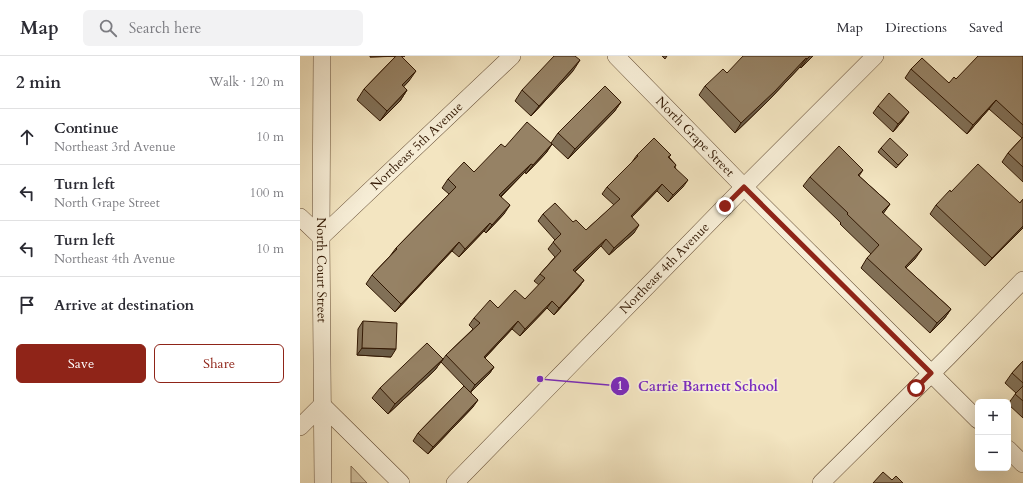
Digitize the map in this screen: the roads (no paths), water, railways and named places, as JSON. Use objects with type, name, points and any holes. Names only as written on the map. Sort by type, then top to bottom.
[{"type":"street","name":"North Court Street","points":[[322,56],[321,237],[323,483]]},
{"type":"street","name":"Northeast 5th Avenue","points":[[321,237],[512,56]]},
{"type":"street","name":"North Grape Street","points":[[616,56],[744,187],[975,417]]},
{"type":"street","name":"Northeast 4th Avenue","points":[[455,483],[744,187],[875,56]]},
{"type":"street","points":[[300,217],[321,237]]},
{"type":"street","points":[[821,483],[1023,280]]},
{"type":"street","points":[[300,427],[322,405],[401,483]]},
{"type":"street","points":[[1011,453],[1023,464]]},
{"type":"place","name":"Carrie Barnett School","points":[[540,379]]}]
